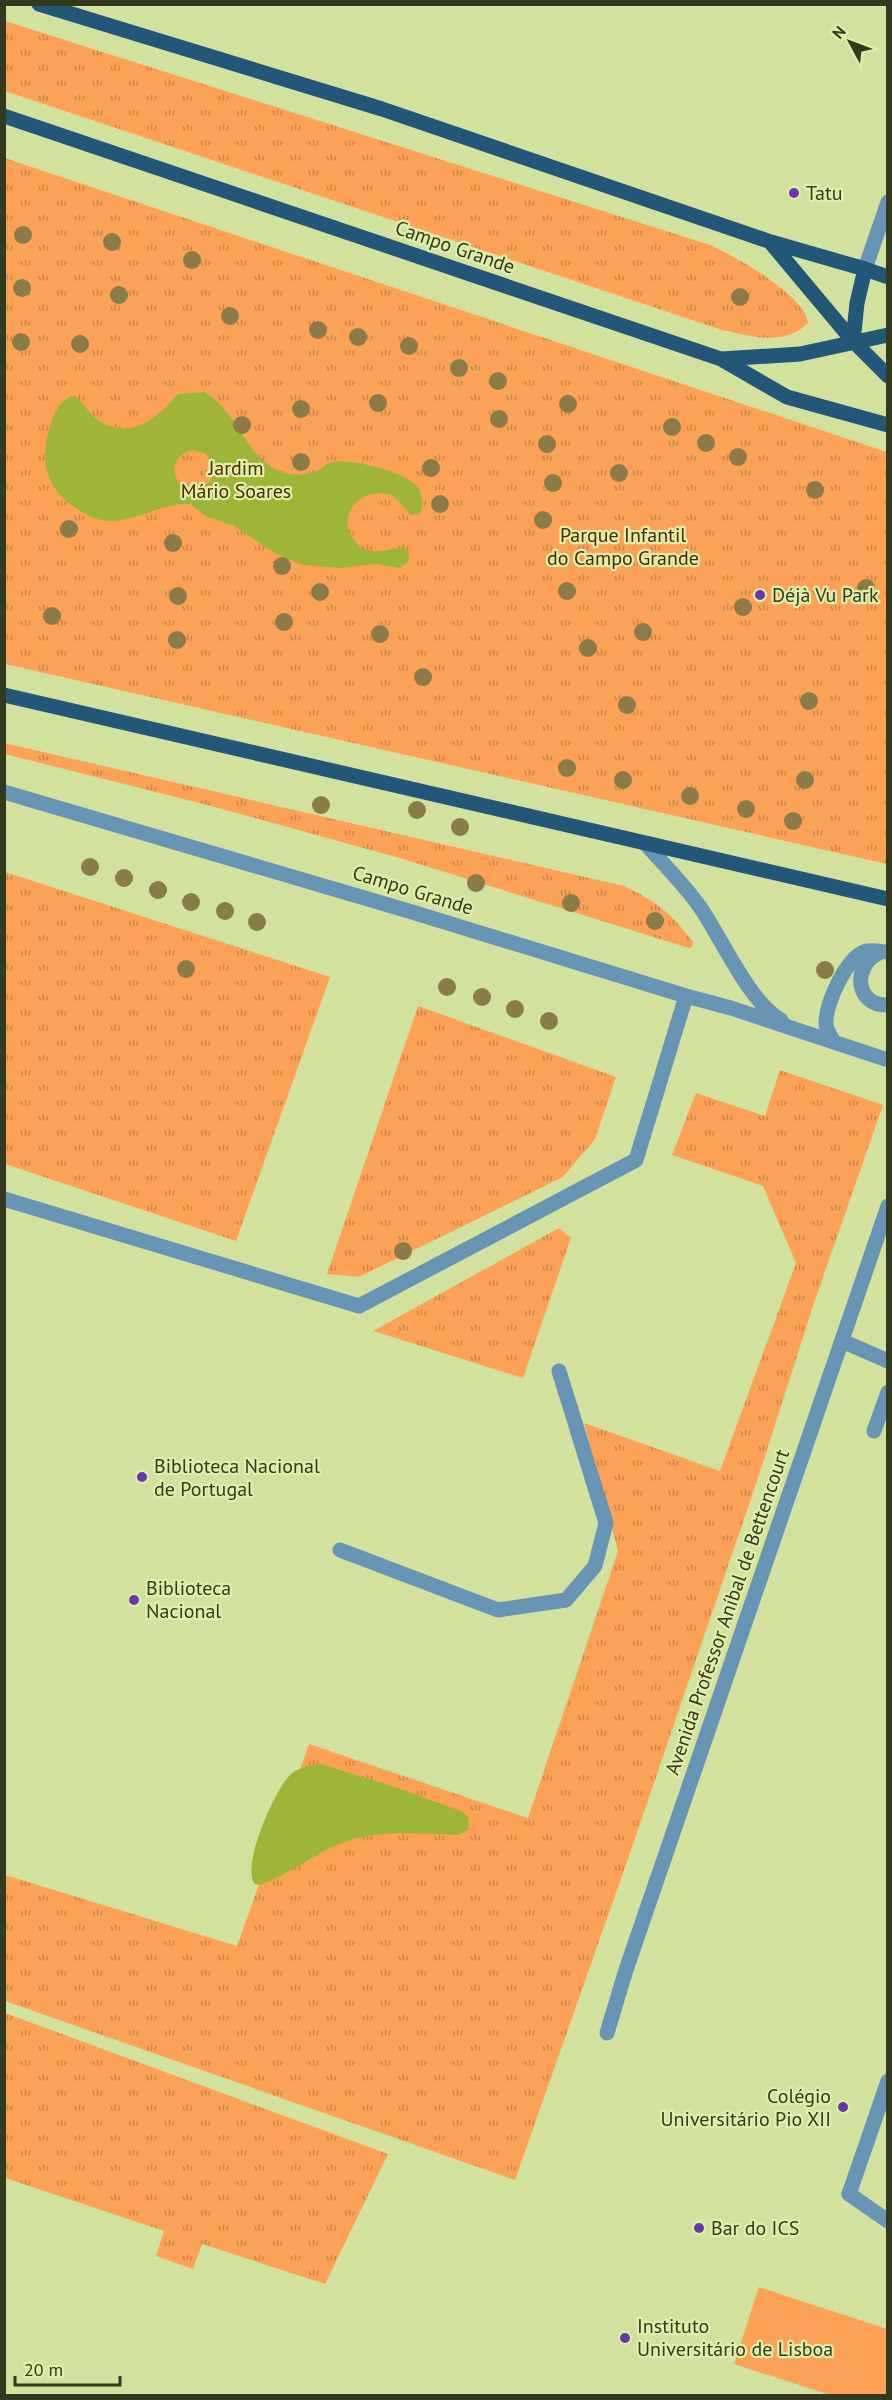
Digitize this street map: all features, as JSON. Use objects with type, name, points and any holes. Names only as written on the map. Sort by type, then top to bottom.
[{"type":"main road","points":[[39,4],[382,109],[771,242],[866,269],[888,278]]},
{"type":"main road","name":"Campo Grande","points":[[4,116],[721,359],[787,397],[888,425]]},
{"type":"main road","points":[[771,242],[853,341],[888,376]]},
{"type":"main road","points":[[853,341],[857,303],[866,269]]},
{"type":"main road","points":[[721,359],[800,354],[888,335]]},
{"type":"main road","points":[[4,695],[888,899]]},
{"type":"street","points":[[866,269],[888,202]]},
{"type":"street","name":"Campo Grande","points":[[4,792],[435,918],[731,1008],[888,1060]]},
{"type":"street","name":"Campo Grande","points":[[645,843],[700,908],[757,1000],[771,1015],[808,1034]]},
{"type":"street","points":[[834,1042],[826,1028],[840,976],[850,962],[865,951],[888,952]]},
{"type":"street","points":[[888,952],[871,957],[863,966],[860,977],[861,988],[870,1000],[882,1006],[888,1005]]},
{"type":"street","points":[[4,1199],[359,1306],[636,1160],[686,996]]},
{"type":"street","name":"Avenida Professor Aníbal de Bettencourt","points":[[608,2033],[626,1970],[888,1206]]},
{"type":"street","points":[[842,1341],[888,1361]]},
{"type":"street","points":[[340,1550],[498,1610],[566,1600],[595,1566],[606,1523],[559,1371]]},
{"type":"street","points":[[874,1431],[888,1392]]},
{"type":"street","points":[[888,2081],[849,2194],[888,2221]]},
{"type":"green space","points":[[5,21],[710,245],[751,267],[782,289],[804,312],[808,323],[789,335],[767,338],[722,330],[5,91]]},
{"type":"green space","name":"Jardim Mário Soares","points":[[5,158],[887,452],[887,864],[5,664]]},
{"type":"green space","points":[[4,743],[624,886],[655,903],[678,923],[693,942],[692,947],[689,948],[403,859],[211,806],[5,754]]},
{"type":"green space","points":[[5,872],[330,977],[236,1241],[5,1164]]},
{"type":"green space","points":[[418,1006],[616,1077],[595,1139],[563,1177],[359,1277],[327,1274]]},
{"type":"green space","points":[[780,1070],[883,1105],[814,1303],[756,1484],[630,1853],[515,2180],[5,2001],[5,1875],[237,1946],[309,1744],[528,1818],[618,1551],[584,1423],[720,1471],[796,1263],[763,1186],[672,1155],[696,1093],[765,1116]]},
{"type":"green space","points":[[559,1228],[571,1238],[523,1378],[373,1331]]},
{"type":"green space","points":[[5,2013],[388,2154],[325,2284],[202,2244],[193,2269],[156,2256],[164,2231],[5,2178]]},
{"type":"green space","points":[[759,2287],[887,2329],[887,2395],[830,2395],[734,2364]]},
{"type":"shaded area","points":[[204,392],[216,400],[257,455],[267,464],[284,473],[305,474],[329,463],[340,461],[378,468],[412,482],[422,497],[422,508],[419,514],[411,515],[395,498],[378,493],[361,499],[354,505],[347,520],[352,537],[359,546],[375,551],[404,549],[409,552],[409,561],[400,568],[376,564],[339,568],[303,565],[276,554],[232,525],[207,517],[190,504],[178,504],[132,518],[108,521],[87,515],[67,502],[58,492],[51,482],[45,458],[48,432],[58,407],[63,401],[73,396],[101,422],[113,427],[124,428],[134,427],[153,418],[178,394]],"holes":[[[193,450],[206,454],[213,467],[211,481],[199,489],[182,485],[174,469],[178,459],[186,452]]]},
{"type":"shaded area","points":[[321,1764],[461,1811],[469,1818],[468,1830],[458,1835],[399,1833],[356,1839],[331,1848],[271,1881],[260,1885],[255,1884],[252,1862],[261,1829],[276,1796],[293,1772]]},
{"type":"place","name":"Tatu","points":[[794,193]]},
{"type":"place","name":"Déjà Vu Park","points":[[760,595]]},
{"type":"place","name":"Biblioteca Nacional de Portugal","points":[[142,1477]]},
{"type":"place","name":"Biblioteca Nacional","points":[[134,1600]]},
{"type":"place","name":"Colégio Universitário Pio XII","points":[[843,2107]]},
{"type":"place","name":"Bar do ICS","points":[[699,2228]]},
{"type":"place","name":"Instituto Universitário de Lisboa","points":[[625,2338]]},
{"type":"park label","name":"Parque Infantil do Campo Grande","points":[[623,546]]}]
